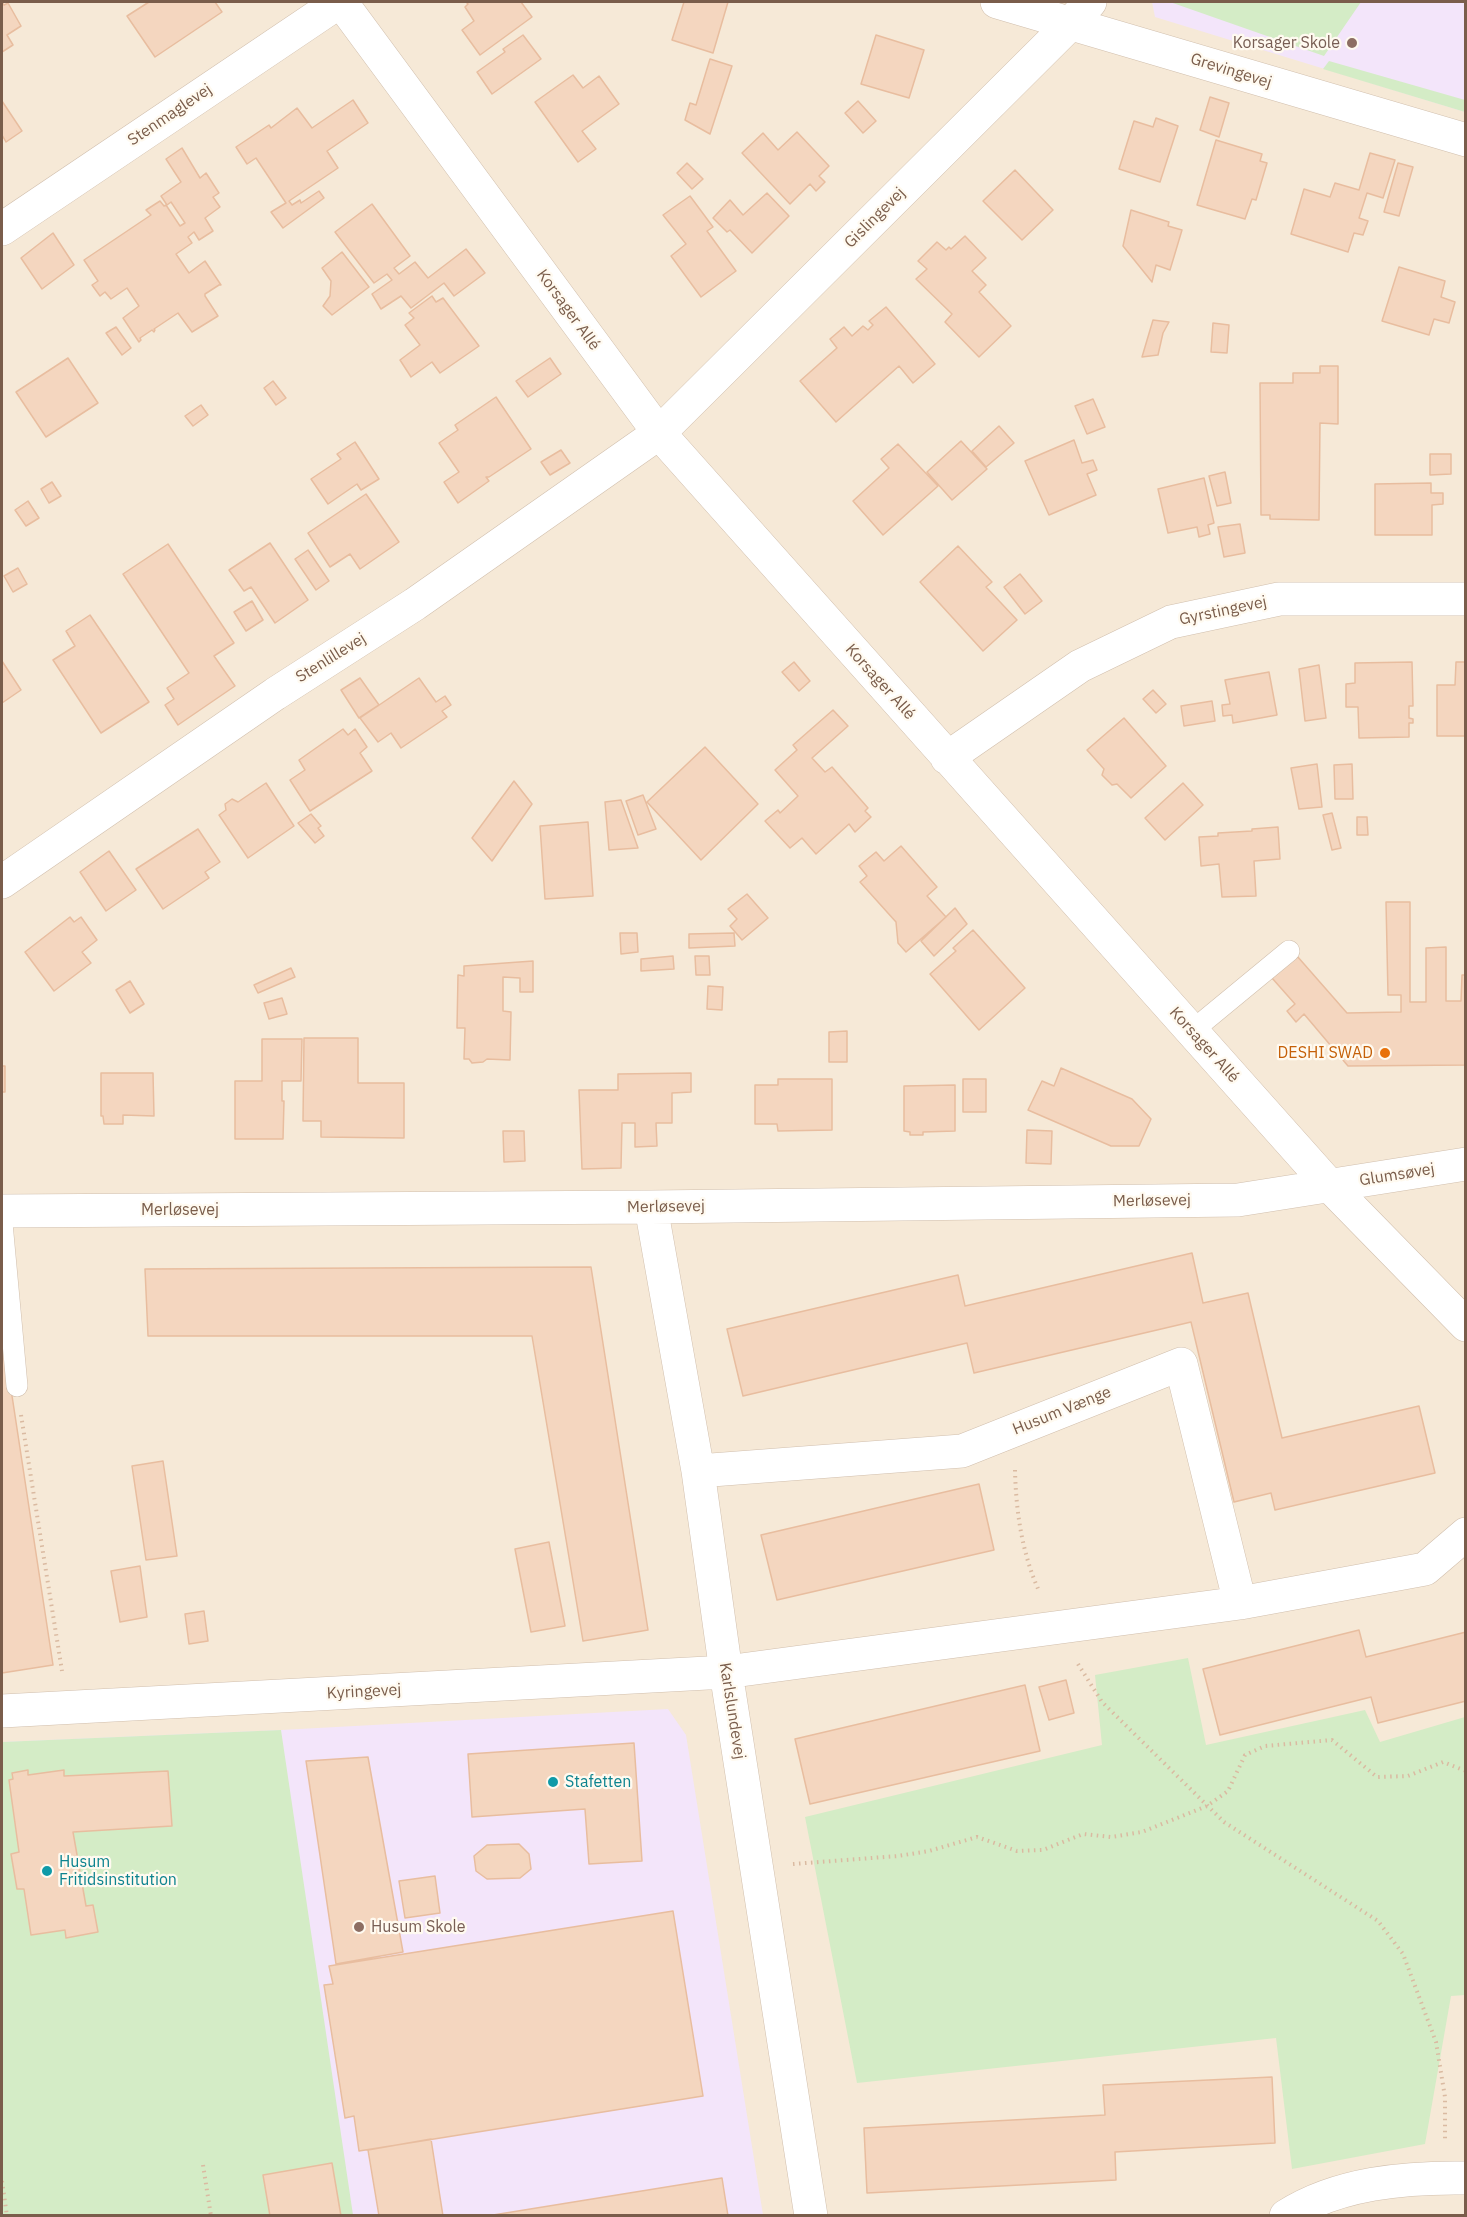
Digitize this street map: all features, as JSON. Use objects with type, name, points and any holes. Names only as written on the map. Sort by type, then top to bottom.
[{"type":"street","name":"Stenmaglevej","points":[[2,229],[340,2]]},
{"type":"street","name":"Korsager Allé","points":[[340,2],[659,433],[1329,1185],[1466,1325]]},
{"type":"street","name":"Grevingevej","points":[[997,2],[1080,12],[1466,140]]},
{"type":"street","name":"Gislingevej","points":[[659,433],[1080,12]]},
{"type":"street","name":"Stenlillevej","points":[[2,882],[275,694],[415,604],[659,433]]},
{"type":"street","name":"Gyrstingevej","points":[[947,758],[1080,666],[1171,622],[1279,599],[1466,599]]},
{"type":"street","name":"Glumsøvej","points":[[1329,1185],[1466,1164]]},
{"type":"street","name":"Merløsevej","points":[[2,1211],[1238,1200],[1329,1185]]},
{"type":"street","name":"Karlslundevej","points":[[651,1207],[698,1471],[726,1672],[811,2216]]},
{"type":"street","name":"Husum Vænge","points":[[698,1471],[962,1451],[1181,1364],[1240,1603]]},
{"type":"street","points":[[726,1672],[1240,1603],[1425,1569],[1466,1534]]},
{"type":"street","name":"Kyringevej","points":[[2,1711],[726,1672]]},
{"type":"street","points":[[1286,2216],[1305,2204],[1362,2185],[1455,2178]]},
{"type":"lane","points":[[1192,1031],[1289,951]]},
{"type":"lane","points":[[2,1223],[17,1386]]},
{"type":"path","points":[[17,1386],[67,1708]]},
{"type":"path","points":[[1014,1430],[1016,1508],[1029,1570],[1056,1628],[1102,1702],[1224,1822],[1378,1921],[1403,1954],[1436,2042],[1455,2178]]},
{"type":"path","points":[[757,1867],[898,1856],[929,1851],[977,1837],[1017,1851],[1043,1850],[1083,1834],[1111,1837],[1142,1832],[1207,1806],[1228,1791],[1245,1755],[1265,1746],[1332,1740],[1377,1777],[1408,1776],[1443,1762],[1466,1771]]},
{"type":"path","points":[[203,2164],[211,2216]]},
{"type":"path","points":[[2,2181],[7,2216]]},
{"type":"shaded area","points":[[2,2],[1465,2],[1465,2215],[2,2215]]},
{"type":"shaded area","name":"Korsager Skole","points":[[1152,2],[1465,2],[1465,112],[1155,17]]},
{"type":"shaded area","name":"Husum Skole","points":[[668,1709],[686,1735],[763,2215],[19,2215],[2,2112],[2,1742],[281,1730]]},
{"type":"green space","points":[[1170,2],[1361,2],[1324,56]]},
{"type":"green space","points":[[1329,61],[1465,100],[1465,112],[1323,69]]},
{"type":"green space","points":[[1188,1658],[1206,1745],[1365,1710],[1380,1742],[1465,1717],[1465,1995],[1451,1996],[1425,2144],[1292,2169],[1276,2038],[857,2083],[805,1817],[1102,1745],[1095,1675]]},
{"type":"green space","points":[[281,1730],[353,2215],[2,2215],[2,1742]]},
{"type":"building","points":[[2,2],[4,5],[8,3],[21,26],[7,35],[13,45],[2,52]]},
{"type":"building","points":[[149,2],[215,2],[222,12],[155,57],[127,16]]},
{"type":"building","points":[[466,2],[521,2],[532,17],[480,55],[462,30],[474,21],[465,7],[468,4]]},
{"type":"building","points":[[684,2],[728,2],[713,53],[672,40]]},
{"type":"building","points":[[523,35],[541,59],[492,94],[477,72],[505,52],[503,49]]},
{"type":"building","points":[[876,35],[924,50],[909,98],[861,84]]},
{"type":"building","points":[[710,59],[732,66],[710,134],[685,120],[690,103],[696,105]]},
{"type":"building","points":[[573,75],[583,88],[599,76],[619,104],[582,131],[596,149],[578,162],[535,102]]},
{"type":"building","points":[[1210,97],[1229,103],[1219,137],[1200,130]]},
{"type":"building","points":[[353,100],[368,123],[327,151],[338,168],[289,201],[292,205],[300,200],[301,203],[319,191],[324,198],[283,228],[271,212],[286,203],[256,158],[247,164],[236,147],[269,125],[271,128],[297,108],[312,128]]},
{"type":"building","points":[[2,101],[22,131],[6,142],[2,135]]},
{"type":"building","points":[[858,101],[876,121],[863,133],[845,113]]},
{"type":"building","points":[[1156,118],[1178,126],[1160,182],[1119,169],[1134,121],[1153,127]]},
{"type":"building","points":[[797,132],[829,166],[819,176],[825,182],[816,191],[810,184],[790,204],[742,153],[763,133],[778,150]]},
{"type":"building","points":[[1216,140],[1262,154],[1260,161],[1267,163],[1256,200],[1252,199],[1245,219],[1197,205]]},
{"type":"building","points":[[182,148],[200,178],[206,173],[219,193],[213,197],[220,207],[205,218],[213,231],[199,240],[194,232],[188,237],[192,243],[176,254],[189,273],[205,261],[221,285],[205,294],[218,316],[192,332],[178,313],[154,329],[154,332],[152,330],[140,338],[139,342],[123,318],[139,306],[127,288],[111,299],[105,292],[100,296],[92,285],[98,281],[84,260],[151,215],[146,210],[160,201],[164,206],[166,205],[180,226],[185,223],[171,202],[167,205],[161,196],[181,182],[166,159]]},
{"type":"building","points":[[1370,153],[1395,160],[1383,198],[1367,193],[1359,218],[1368,221],[1363,235],[1354,233],[1348,252],[1291,234],[1304,189],[1330,197],[1335,183],[1359,190]]},
{"type":"building","points":[[687,163],[703,179],[692,189],[677,173]]},
{"type":"building","points":[[1398,163],[1413,167],[1399,216],[1384,212]]},
{"type":"building","points":[[1015,170],[1053,210],[1022,240],[983,201]]},
{"type":"building","points":[[767,193],[789,216],[752,253],[730,230],[727,232],[713,218],[730,200],[743,215]]},
{"type":"building","points":[[690,196],[713,227],[707,231],[736,271],[701,297],[671,256],[686,244],[663,215]]},
{"type":"building","points":[[372,204],[410,256],[394,268],[399,274],[415,262],[428,278],[466,249],[485,273],[454,296],[444,283],[411,308],[401,296],[381,309],[372,294],[392,280],[387,274],[374,283],[335,232]]},
{"type":"building","points":[[1131,210],[1169,222],[1168,226],[1182,230],[1170,270],[1156,265],[1152,282],[1123,246]]},
{"type":"building","points":[[53,233],[74,265],[42,289],[21,258]]},
{"type":"building","points":[[965,236],[986,258],[972,271],[986,285],[979,292],[1011,326],[979,357],[945,322],[952,314],[916,279],[927,269],[918,261],[937,242],[946,250],[949,247],[951,249]]},
{"type":"building","points":[[342,252],[369,287],[332,315],[323,306],[330,296],[331,281],[322,268]]},
{"type":"building","points":[[1399,267],[1445,281],[1441,297],[1455,302],[1449,323],[1434,319],[1429,335],[1382,321]]},
{"type":"building","points":[[432,296],[436,302],[443,298],[479,346],[440,373],[432,362],[411,377],[400,360],[420,345],[405,325],[414,318],[409,313]]},
{"type":"building","points":[[886,307],[935,364],[913,383],[899,366],[836,422],[800,381],[837,348],[830,339],[844,327],[852,336],[863,326],[868,330],[873,325],[869,321]]},
{"type":"building","points":[[1153,320],[1169,322],[1163,333],[1158,355],[1142,357]]},
{"type":"building","points":[[1213,323],[1229,325],[1227,353],[1211,352]]},
{"type":"building","points":[[116,327],[131,348],[122,355],[106,333]]},
{"type":"building","points":[[68,358],[98,403],[46,437],[16,392]]},
{"type":"building","points":[[550,358],[561,374],[528,397],[516,381]]},
{"type":"building","points":[[1320,366],[1338,366],[1338,424],[1320,423],[1319,520],[1270,519],[1270,515],[1261,515],[1260,383],[1293,383],[1293,373],[1320,373]]},
{"type":"building","points":[[273,381],[286,398],[276,405],[264,388]]},
{"type":"building","points":[[496,397],[531,449],[486,477],[489,481],[458,503],[444,482],[459,472],[439,443],[458,430],[455,425]]},
{"type":"building","points":[[1093,399],[1105,427],[1087,434],[1075,406]]},
{"type":"building","points":[[201,405],[208,415],[193,426],[185,416]]},
{"type":"building","points":[[999,426],[1014,443],[986,467],[972,451]]},
{"type":"building","points":[[1074,440],[1082,463],[1093,460],[1097,470],[1087,474],[1096,495],[1049,515],[1025,461]]},
{"type":"building","points":[[961,441],[987,469],[952,500],[927,472]]},
{"type":"building","points":[[355,442],[379,479],[361,490],[357,484],[328,504],[311,479],[341,459],[337,454]]},
{"type":"building","points":[[898,444],[938,486],[883,535],[853,501],[889,468],[881,459]]},
{"type":"building","points":[[561,450],[570,463],[550,475],[541,462]]},
{"type":"building","points":[[1430,454],[1451,454],[1451,474],[1430,475]]},
{"type":"building","points":[[1225,472],[1231,503],[1217,506],[1209,476]]},
{"type":"building","points":[[1204,478],[1214,523],[1208,525],[1210,534],[1199,537],[1197,527],[1168,533],[1158,489]]},
{"type":"building","points":[[52,482],[61,496],[49,503],[41,489]]},
{"type":"building","points":[[1431,483],[1431,493],[1443,493],[1443,504],[1432,505],[1432,535],[1375,535],[1375,484]]},
{"type":"building","points":[[366,494],[399,542],[360,569],[350,554],[330,567],[308,533]]},
{"type":"building","points":[[28,501],[39,518],[26,526],[15,510]]},
{"type":"building","points":[[1240,524],[1245,553],[1224,557],[1218,527]]},
{"type":"building","points":[[270,543],[308,600],[275,623],[251,587],[244,591],[229,570]]},
{"type":"building","points":[[168,544],[234,643],[214,656],[235,686],[178,725],[165,705],[174,699],[167,688],[189,673],[123,574]]},
{"type":"building","points":[[958,546],[992,582],[986,587],[1017,620],[983,651],[920,582]]},
{"type":"building","points":[[308,550],[329,581],[316,590],[295,559]]},
{"type":"building","points":[[18,568],[27,584],[13,592],[4,576]]},
{"type":"building","points":[[1020,574],[1042,601],[1025,614],[1004,587]]},
{"type":"building","points":[[252,601],[263,620],[246,631],[234,612]]},
{"type":"building","points":[[90,615],[149,702],[101,733],[53,660],[75,646],[66,631]]},
{"type":"building","points":[[2,661],[21,690],[2,703]]},
{"type":"building","points":[[794,662],[810,681],[799,691],[782,672]]},
{"type":"building","points":[[1412,662],[1413,706],[1409,706],[1409,718],[1413,719],[1413,723],[1409,723],[1409,737],[1359,738],[1358,707],[1346,707],[1346,684],[1355,683],[1355,663]]},
{"type":"building","points":[[1456,662],[1466,662],[1466,736],[1437,736],[1437,685],[1455,685]]},
{"type":"building","points":[[1319,665],[1326,718],[1305,721],[1299,669]]},
{"type":"building","points":[[1269,672],[1277,715],[1233,723],[1232,715],[1223,716],[1222,705],[1230,704],[1225,680]]},
{"type":"building","points":[[360,678],[379,705],[359,718],[341,690]]},
{"type":"building","points":[[419,678],[436,702],[445,696],[451,705],[442,711],[447,717],[401,748],[391,733],[378,742],[360,718]]},
{"type":"building","points":[[1153,690],[1166,704],[1156,713],[1143,699]]},
{"type":"building","points":[[1212,701],[1215,721],[1184,726],[1181,706]]},
{"type":"building","points":[[833,710],[848,726],[812,758],[825,772],[832,767],[868,808],[865,811],[871,817],[855,832],[849,824],[816,854],[802,838],[790,848],[765,821],[778,810],[780,813],[798,796],[775,770],[797,750],[793,745]]},
{"type":"building","points":[[1124,718],[1166,766],[1131,798],[1117,784],[1112,785],[1102,775],[1104,769],[1087,750]]},
{"type":"building","points":[[343,729],[348,735],[355,729],[367,747],[360,753],[372,771],[310,811],[290,780],[305,770],[299,760]]},
{"type":"building","points":[[705,747],[758,804],[701,860],[647,802]]},
{"type":"building","points":[[1317,764],[1322,807],[1299,809],[1291,768]]},
{"type":"building","points":[[1352,764],[1353,799],[1335,799],[1334,765]]},
{"type":"building","points":[[514,781],[532,804],[492,861],[472,838]]},
{"type":"building","points":[[266,783],[294,826],[248,858],[219,815],[226,810],[225,804],[232,799],[238,802]]},
{"type":"building","points":[[1183,783],[1203,805],[1165,840],[1145,818]]},
{"type":"building","points":[[643,795],[656,829],[638,835],[626,801]]},
{"type":"building","points":[[621,800],[638,848],[609,850],[605,802]]},
{"type":"building","points":[[1332,813],[1341,848],[1332,850],[1323,815]]},
{"type":"building","points":[[311,814],[321,826],[318,828],[324,836],[315,843],[298,823]]},
{"type":"building","points":[[1357,817],[1367,817],[1368,835],[1357,835]]},
{"type":"building","points":[[588,822],[593,896],[545,899],[540,826]]},
{"type":"building","points":[[1278,827],[1280,859],[1254,861],[1256,896],[1222,897],[1219,864],[1201,866],[1199,837]]},
{"type":"building","points":[[198,829],[220,862],[205,872],[209,878],[163,909],[136,869]]},
{"type":"building","points":[[901,846],[937,887],[927,896],[946,917],[906,952],[898,943],[896,922],[860,882],[867,876],[859,866],[876,852],[884,861]]},
{"type":"building","points":[[109,851],[136,890],[106,911],[80,872]]},
{"type":"building","points":[[747,894],[768,918],[742,940],[730,926],[737,919],[728,909]]},
{"type":"building","points":[[1386,902],[1410,902],[1410,1002],[1426,1002],[1426,948],[1446,947],[1446,1001],[1461,1001],[1462,975],[1466,975],[1465,1065],[1348,1066],[1304,1014],[1296,1022],[1287,1011],[1295,1004],[1272,978],[1297,956],[1347,1013],[1401,1012],[1401,995],[1388,995]]},
{"type":"building","points":[[955,908],[967,924],[934,956],[921,941]]},
{"type":"building","points":[[70,917],[74,922],[81,917],[97,940],[82,952],[91,963],[54,991],[25,952]]},
{"type":"building","points":[[973,930],[1025,988],[979,1030],[930,974],[956,951],[953,948]]},
{"type":"building","points":[[620,933],[637,933],[638,952],[621,954]]},
{"type":"building","points":[[734,933],[735,946],[689,948],[689,934]]},
{"type":"building","points":[[673,956],[674,969],[641,971],[641,959]]},
{"type":"building","points":[[695,956],[709,956],[710,975],[696,975]]},
{"type":"building","points":[[533,961],[533,992],[520,992],[520,978],[503,977],[503,1011],[511,1012],[510,1060],[487,1059],[483,1062],[472,1063],[469,1059],[464,1059],[465,1028],[457,1028],[458,975],[464,976],[464,966]]},
{"type":"building","points":[[291,968],[295,977],[258,993],[254,985]]},
{"type":"building","points":[[130,981],[144,1004],[130,1013],[116,990]]},
{"type":"building","points":[[708,986],[723,987],[722,1010],[707,1009]]},
{"type":"building","points":[[282,998],[287,1014],[269,1019],[264,1003]]},
{"type":"building","points":[[847,1031],[847,1062],[829,1062],[829,1032]]},
{"type":"building","points":[[304,1038],[358,1038],[358,1083],[404,1083],[404,1138],[321,1137],[321,1121],[303,1121]]},
{"type":"building","points":[[262,1039],[302,1039],[301,1081],[282,1081],[283,1139],[235,1139],[235,1081],[262,1081]]},
{"type":"building","points":[[2,1066],[5,1066],[5,1092],[2,1092]]},
{"type":"building","points":[[1061,1068],[1132,1099],[1151,1119],[1139,1146],[1111,1146],[1028,1110],[1042,1081],[1054,1086]]},
{"type":"building","points":[[101,1073],[153,1073],[154,1116],[123,1115],[123,1124],[104,1124],[103,1116],[101,1116]]},
{"type":"building","points":[[691,1073],[691,1092],[672,1093],[672,1123],[656,1123],[657,1146],[635,1147],[635,1123],[622,1123],[621,1168],[582,1169],[579,1090],[618,1090],[618,1074]]},
{"type":"building","points":[[778,1079],[832,1079],[832,1130],[778,1131],[777,1124],[755,1124],[755,1085],[778,1085]]},
{"type":"building","points":[[963,1079],[986,1079],[986,1112],[963,1112]]},
{"type":"building","points":[[955,1085],[955,1131],[923,1132],[923,1135],[910,1135],[910,1132],[904,1131],[904,1086]]},
{"type":"building","points":[[1027,1130],[1052,1131],[1051,1164],[1026,1163]]},
{"type":"building","points":[[503,1131],[524,1131],[525,1161],[504,1162]]},
{"type":"building","points":[[1192,1253],[1203,1303],[1248,1293],[1282,1438],[1419,1406],[1435,1473],[1275,1510],[1271,1493],[1234,1502],[1191,1322],[974,1373],[967,1343],[743,1396],[727,1329],[958,1275],[965,1306]]},
{"type":"building","points":[[591,1267],[648,1630],[583,1641],[532,1336],[148,1336],[145,1269]]},
{"type":"building","points":[[2,1330],[53,1665],[2,1673]]},
{"type":"building","points":[[163,1461],[177,1556],[146,1560],[132,1466]]},
{"type":"building","points":[[979,1484],[994,1550],[777,1600],[761,1535]]},
{"type":"building","points":[[549,1542],[565,1626],[531,1632],[515,1549]]},
{"type":"building","points":[[140,1566],[147,1617],[120,1622],[111,1571]]},
{"type":"building","points":[[204,1611],[208,1641],[189,1644],[185,1614]]},
{"type":"building","points":[[1359,1630],[1366,1657],[1466,1632],[1466,1701],[1378,1723],[1371,1697],[1220,1735],[1203,1669]]},
{"type":"building","points":[[1066,1680],[1074,1713],[1049,1720],[1039,1687]]},
{"type":"building","points":[[1025,1685],[1040,1751],[810,1804],[795,1739]]},
{"type":"building","name":"Stafetten","points":[[634,1743],[642,1861],[589,1864],[585,1809],[472,1817],[468,1754]]},
{"type":"building","points":[[368,1757],[403,1952],[336,1964],[306,1761]]},
{"type":"building","name":"Husum Fritidsinstitution","points":[[28,1770],[28,1775],[64,1770],[64,1776],[168,1771],[172,1826],[73,1832],[86,1906],[93,1905],[98,1932],[66,1938],[65,1930],[31,1935],[24,1889],[17,1889],[11,1854],[19,1852],[9,1780],[13,1779],[12,1773]]},
{"type":"building","points":[[519,1844],[529,1854],[531,1869],[520,1878],[487,1879],[476,1871],[474,1856],[487,1845]]},
{"type":"building","points":[[435,1876],[440,1913],[405,1918],[399,1881]]},
{"type":"building","name":"Husum Skole","points":[[673,1911],[703,2096],[359,2151],[354,2116],[345,2118],[324,1985],[333,1984],[329,1966]]},
{"type":"building","points":[[1272,2077],[1275,2143],[1115,2152],[1116,2180],[867,2193],[864,2128],[1105,2115],[1103,2085]]},
{"type":"building","points":[[431,2139],[443,2216],[379,2216],[368,2150]]},
{"type":"building","points":[[332,2163],[341,2216],[270,2216],[263,2175]]},
{"type":"building","points":[[722,2178],[728,2216],[487,2216]]},
{"type":"place","name":"Korsager Skole","points":[[1352,43]]},
{"type":"place","name":"DESHI SWAD","points":[[1385,1053]]},
{"type":"place","name":"Stafetten","points":[[553,1782]]},
{"type":"place","name":"Husum Fritidsinstitution","points":[[47,1871]]},
{"type":"place","name":"Husum Skole","points":[[359,1927]]}]
